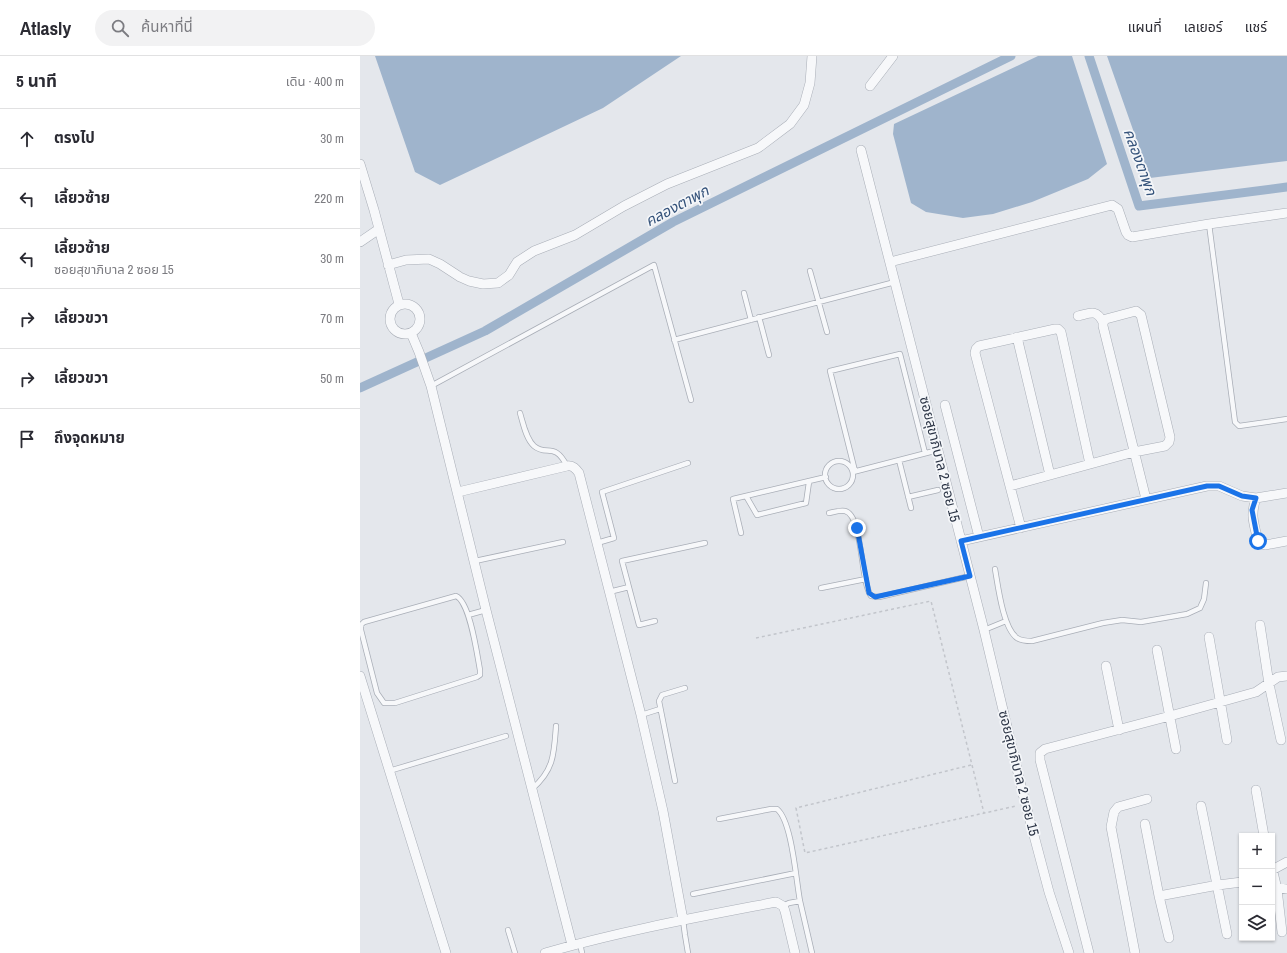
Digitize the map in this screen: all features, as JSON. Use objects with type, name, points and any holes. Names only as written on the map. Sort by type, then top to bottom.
[{"type":"street","points":[[388,265],[406,260],[429,259],[440,264],[460,278],[483,284],[498,283],[509,275],[517,262],[534,251],[576,235],[624,206],[667,184],[758,148],[790,124],[804,105],[810,83],[812,56]]},
{"type":"street","points":[[870,86],[893,56]]},
{"type":"street","name":"ซอยสุขาภิบาล 2 ซอย 15","points":[[862,150],[984,630],[1026,804],[1049,892],[1069,953]]},
{"type":"street","points":[[360,164],[399,304]]},
{"type":"street","points":[[890,262],[1112,205],[1118,209],[1126,232],[1132,237],[1287,212]]},
{"type":"street","points":[[360,242],[379,229]]},
{"type":"street","points":[[405,303],[415,307],[420,316],[418,326],[411,333],[400,334],[392,327],[390,316],[395,307],[399,304],[405,303]]},
{"type":"street","points":[[1010,486],[1134,452],[1165,446],[1169,442],[1170,437],[1141,315],[1136,311],[1106,319],[1103,322]]},
{"type":"street","points":[[1078,316],[1093,312],[1099,314],[1103,322],[1146,499]]},
{"type":"street","points":[[1021,528],[975,353],[976,349],[980,346],[1055,329],[1058,329],[1061,332],[1090,464]]},
{"type":"street","points":[[411,333],[431,386],[532,789],[576,944]]},
{"type":"street","points":[[1018,337],[1050,475]]},
{"type":"street","points":[[945,405],[979,537]]},
{"type":"street","points":[[458,492],[570,465],[579,473],[663,811],[683,920]]},
{"type":"street","points":[[961,541],[1207,486],[1219,486],[1242,496],[1256,498],[1287,493]]},
{"type":"street","points":[[1256,498],[1252,510],[1258,541],[1265,545],[1287,541]]},
{"type":"street","points":[[1260,626],[1269,684],[1281,740]]},
{"type":"street","points":[[1209,637],[1227,740]]},
{"type":"street","points":[[1157,650],[1176,749]]},
{"type":"street","points":[[1106,666],[1119,730]]},
{"type":"street","points":[[360,676],[446,953]]},
{"type":"street","points":[[1089,953],[1040,760],[1040,753],[1045,749],[1256,692],[1278,677],[1287,676]]},
{"type":"street","points":[[1256,790],[1263,833]]},
{"type":"street","points":[[1135,953],[1111,827],[1114,812],[1118,807],[1147,799]]},
{"type":"street","points":[[1201,806],[1227,934]]},
{"type":"street","points":[[1145,824],[1169,938]]},
{"type":"street","points":[[1275,868],[1287,862]]},
{"type":"street","points":[[1159,896],[1239,882]]},
{"type":"street","points":[[1275,888],[1287,889]]},
{"type":"street","points":[[1275,894],[1282,932]]},
{"type":"street","points":[[545,953],[576,944],[683,920],[776,902],[783,906],[795,953]]},
{"type":"lane","points":[[1209,224],[1235,422],[1239,426],[1287,419]]},
{"type":"lane","points":[[431,386],[654,265],[691,400]]},
{"type":"lane","points":[[810,272],[826,332]]},
{"type":"lane","points":[[674,340],[895,282]]},
{"type":"lane","points":[[744,293],[751,320]]},
{"type":"lane","points":[[759,317],[769,355]]},
{"type":"lane","points":[[854,471],[846,463],[837,462],[833,463],[827,469],[826,477],[833,488],[842,489],[850,484],[854,471],[830,372],[879,359],[900,354],[925,453]]},
{"type":"lane","points":[[520,413],[530,441],[538,448],[558,452],[562,456],[567,466]]},
{"type":"lane","points":[[854,471],[938,450]]},
{"type":"lane","points":[[899,460],[911,508]]},
{"type":"lane","points":[[597,543],[614,538],[602,492],[688,463]]},
{"type":"lane","points":[[740,533],[733,499],[826,477]]},
{"type":"lane","points":[[746,496],[757,516],[806,503],[808,482]]},
{"type":"lane","points":[[908,497],[938,490]]},
{"type":"lane","points":[[829,513],[844,511],[849,513],[853,519],[857,528],[869,593],[875,597],[970,576]]},
{"type":"lane","points":[[475,561],[563,542]]},
{"type":"lane","points":[[655,621],[639,625],[622,561],[705,543]]},
{"type":"lane","points":[[995,569],[1006,620],[1010,631],[1024,641],[1032,641],[1103,623],[1122,620],[1141,622],[1187,614],[1200,608],[1204,599],[1206,583]]},
{"type":"lane","points":[[821,588],[866,579]]},
{"type":"lane","points":[[609,592],[629,587]]},
{"type":"lane","points":[[456,596],[463,602],[468,615],[480,674],[477,677],[395,702],[384,703],[377,693],[361,625],[364,622],[456,596]]},
{"type":"lane","points":[[468,615],[486,610]]},
{"type":"lane","points":[[984,630],[1006,620]]},
{"type":"lane","points":[[675,781],[659,701],[662,695],[686,688]]},
{"type":"lane","points":[[640,716],[660,710]]},
{"type":"lane","points":[[532,789],[543,780],[549,769],[554,754],[556,726]]},
{"type":"lane","points":[[389,771],[506,736]]},
{"type":"lane","points":[[719,819],[776,809],[783,816],[787,828],[800,901],[812,953]]},
{"type":"lane","points":[[693,894],[796,873]]},
{"type":"lane","points":[[783,906],[800,901]]},
{"type":"lane","points":[[683,920],[684,935],[688,953]]},
{"type":"lane","points":[[508,930],[514,953]]},
{"type":"lane","points":[[576,944],[582,953]]},
{"type":"path","points":[[756,638],[931,601],[984,813]]},
{"type":"path","points":[[971,765],[796,808],[805,853],[1026,804]]},
{"type":"water","points":[[375,56],[681,56],[603,108],[440,185],[415,172]]},
{"type":"water","points":[[1038,56],[1072,56],[1107,164],[1088,179],[1032,202],[993,214],[963,218],[926,212],[911,203],[893,134],[894,124]]},
{"type":"water","points":[[1107,56],[1287,56],[1287,161],[1150,178]]},
{"type":"waterway","name":"คลองตาพุก","points":[[360,388],[485,331],[673,222],[1011,56]]},
{"type":"waterway","name":"คลองตาพุก","points":[[1089,56],[1139,206],[1287,187]]},
{"type":"route","points":[[857,528],[869,593],[871,596],[875,597],[970,576],[961,541],[1207,486],[1219,486],[1242,496],[1256,498],[1252,510],[1252,516],[1258,541]]}]
